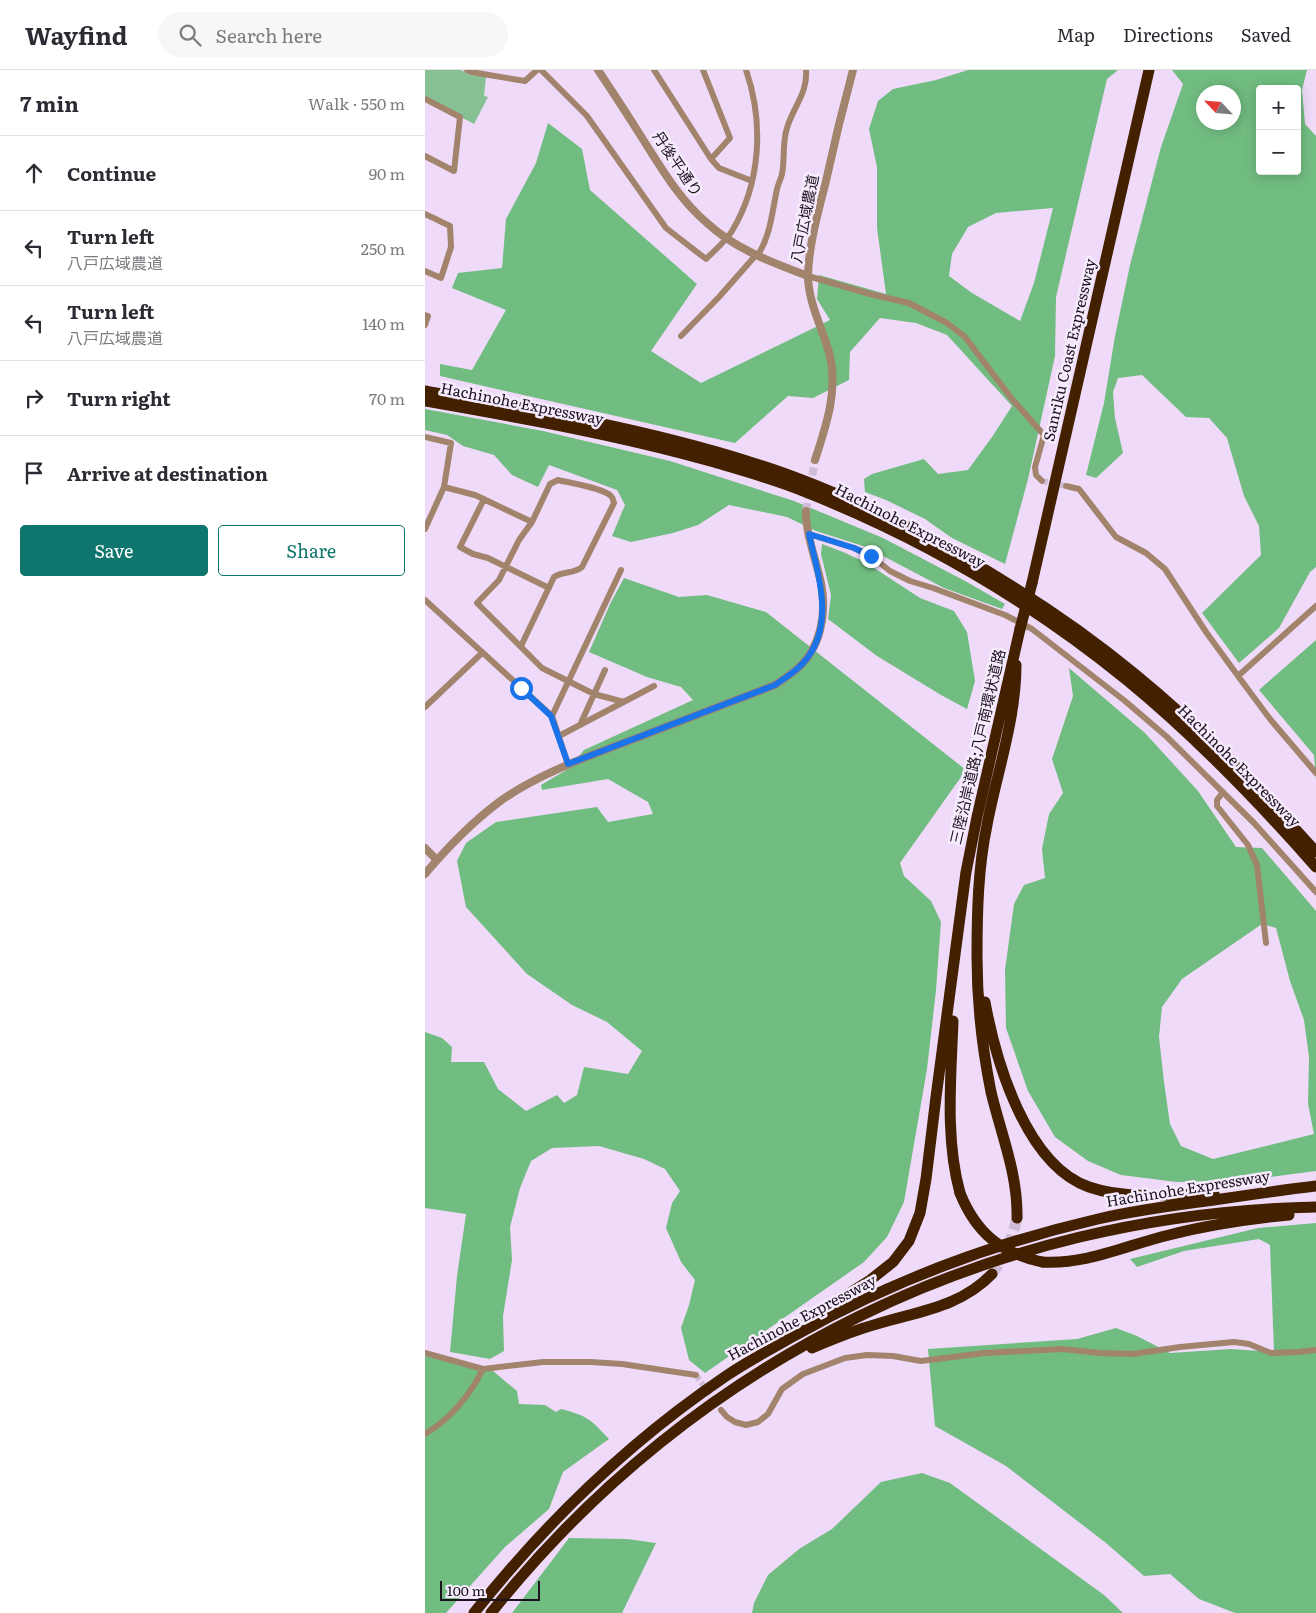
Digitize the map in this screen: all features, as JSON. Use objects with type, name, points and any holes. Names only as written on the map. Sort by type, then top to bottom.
[{"type":"highway","name":"Sanriku Coast Expressway","points":[[1019,633],[1149,70]]},
{"type":"highway","name":"Hachinohe Expressway","points":[[425,391],[623,428],[728,455],[817,485],[941,544],[1022,592],[1087,637],[1135,674],[1243,773],[1316,852]]},
{"type":"highway","name":"Hachinohe Expressway","points":[[425,401],[613,436],[689,455],[801,490],[862,516],[930,550],[1016,600],[1128,681],[1234,778],[1316,867]]},
{"type":"highway","name":"三陸沿岸道路;八戸南環状道路","points":[[960,921],[971,845],[1019,633]]},
{"type":"highway","name":"三陸沿岸道路;八戸南環状道路","points":[[977,931],[982,850],[986,825],[1015,702],[1019,633]]},
{"type":"highway","points":[[960,921],[951,1079],[952,1143],[956,1178],[960,1193],[971,1218],[986,1235],[1021,1257],[1042,1262],[1069,1262],[1086,1259],[1169,1234],[1267,1217],[1316,1213]]},
{"type":"highway","points":[[728,1375],[759,1352],[882,1271],[902,1252],[909,1241],[920,1214],[923,1199],[960,921]]},
{"type":"highway","points":[[977,931],[982,985],[998,1058],[1014,1099],[1033,1138],[1043,1153],[1063,1173],[1089,1187],[1103,1191],[1131,1194],[1199,1194],[1311,1187]]},
{"type":"highway","points":[[977,931],[977,984],[982,1040],[992,1093],[1014,1178],[1017,1194],[1017,1218]]},
{"type":"highway","name":"Hachinohe Expressway","points":[[474,1613],[541,1535],[597,1478],[663,1422],[728,1375],[792,1337],[848,1307],[918,1275],[1029,1236],[1101,1218],[1174,1205],[1311,1187]]},
{"type":"highway","name":"Hachinohe Expressway","points":[[491,1613],[547,1547],[604,1489],[680,1427],[739,1385],[805,1344],[874,1309],[948,1277],[1028,1250],[1106,1231],[1186,1217],[1266,1209],[1316,1207]]},
{"type":"highway","points":[[739,1385],[797,1354],[837,1337],[949,1303],[973,1291],[992,1274]]},
{"type":"street","points":[[467,70],[525,81],[537,70]]},
{"type":"street","points":[[541,70],[587,116],[666,228],[706,259],[727,238],[732,230],[752,181],[757,153],[757,119],[751,84],[746,70]]},
{"type":"street","name":"丹後平通り","points":[[598,70],[673,187],[701,219],[727,238],[757,255],[808,276]]},
{"type":"street","points":[[654,70],[711,160],[719,168],[752,181]]},
{"type":"street","points":[[703,70],[730,138],[711,160]]},
{"type":"street","points":[[681,336],[757,255],[765,243],[773,216],[777,188],[782,174],[787,127],[803,94],[806,84],[806,70]]},
{"type":"street","name":"八戸広域農道","points":[[815,460],[827,421],[833,392],[833,374],[830,355],[810,296],[808,276],[818,213],[853,70]]},
{"type":"street","points":[[425,100],[460,117],[454,171],[425,156]]},
{"type":"street","points":[[425,214],[450,226],[451,247],[441,278],[425,270]]},
{"type":"street","points":[[808,276],[909,303],[947,323],[965,337],[1012,399],[1044,435],[1035,467],[1035,476],[1042,481]]},
{"type":"street","points":[[425,315],[428,316],[425,325]]},
{"type":"street","points":[[425,437],[451,443],[444,487],[425,530]]},
{"type":"street","points":[[521,646],[554,577],[582,567],[614,503],[611,496],[596,489],[558,480],[550,484],[532,522],[519,540],[499,580],[477,603],[542,668],[594,694],[624,702]]},
{"type":"street","points":[[1066,486],[1079,489],[1116,537],[1146,554],[1165,569],[1206,632],[1238,676],[1316,773]]},
{"type":"street","points":[[444,487],[475,495],[532,522]]},
{"type":"street","points":[[484,499],[460,548],[488,558],[549,588]]},
{"type":"street","points":[[425,874],[472,824],[500,802],[531,782],[568,764],[775,685],[797,669],[809,655],[818,640],[823,605],[821,584],[806,523],[806,511]]},
{"type":"street","points":[[809,534],[854,548],[871,556],[890,571],[909,582],[933,588],[1005,615],[1032,629],[1167,736],[1254,823],[1316,892]]},
{"type":"street","points":[[551,716],[621,570]]},
{"type":"street","points":[[425,600],[551,716],[568,764]]},
{"type":"street","points":[[1238,676],[1316,606]]},
{"type":"street","points":[[425,707],[482,653]]},
{"type":"street","points":[[580,725],[605,670]]},
{"type":"street","points":[[559,736],[654,686]]},
{"type":"street","points":[[1223,792],[1217,800],[1217,806],[1248,846],[1257,865],[1266,943]]},
{"type":"street","points":[[425,848],[437,860]]},
{"type":"street","points":[[721,1410],[735,1422],[746,1425],[758,1422],[767,1414],[782,1389],[803,1374],[845,1358],[867,1355],[893,1356],[921,1361],[985,1353],[1062,1349],[1133,1354],[1234,1342],[1249,1344],[1271,1353],[1316,1350]]},
{"type":"street","points":[[425,1353],[483,1369],[543,1362],[591,1362],[622,1364],[696,1375]]},
{"type":"street","points":[[425,1434],[446,1419],[464,1400],[477,1382],[483,1369]]},
{"type":"green space","points":[[425,70],[461,70],[470,75],[486,77],[484,96],[488,97],[474,124],[425,98]]},
{"type":"green space","points":[[968,70],[1118,70],[1107,79],[1056,297],[1055,356],[1028,479],[1005,564],[952,538],[925,519],[865,492],[864,479],[872,474],[924,459],[938,474],[968,470],[1012,406],[947,335],[916,323],[880,318],[850,352],[849,380],[813,398],[788,396],[735,443],[440,376],[440,364],[472,370],[506,310],[452,288],[458,273],[502,268],[506,219],[536,163],[548,123],[582,149],[590,190],[697,284],[651,351],[701,383],[830,320],[817,299],[819,275],[886,294],[877,228],[877,167],[869,129],[878,101],[893,89],[936,80]],"holes":[[[1053,208],[1034,283],[1020,321],[972,293],[949,276],[952,254],[968,227],[996,213]]]},
{"type":"green space","points":[[1172,70],[1307,70],[1302,90],[1305,124],[1316,136],[1316,567],[1310,572],[1279,628],[1239,663],[1202,613],[1261,555],[1259,526],[1244,496],[1227,438],[1209,418],[1186,417],[1142,375],[1118,378],[1113,392],[1115,418],[1123,453],[1096,478],[1086,475],[1104,403],[1115,336],[1130,265],[1161,147],[1183,84]]},
{"type":"green space","points":[[425,409],[543,431],[670,461],[794,501],[883,538],[1005,604],[1002,609],[944,588],[866,547],[816,531],[787,517],[729,505],[698,525],[673,533],[631,542],[612,536],[625,505],[617,490],[549,465],[538,487],[512,475],[494,455],[463,446],[447,435],[425,430]]},
{"type":"green space","points":[[822,544],[865,562],[920,598],[954,611],[967,632],[975,681],[967,709],[877,656],[828,619],[831,595],[821,554]]},
{"type":"green space","points":[[624,578],[679,597],[707,595],[766,612],[966,770],[900,863],[904,876],[931,901],[941,922],[927,1069],[904,1202],[887,1237],[864,1262],[705,1373],[689,1360],[681,1328],[695,1280],[681,1262],[666,1228],[672,1203],[680,1191],[665,1169],[644,1159],[599,1146],[552,1148],[531,1161],[520,1188],[510,1227],[512,1260],[503,1316],[504,1351],[490,1359],[450,1352],[457,1276],[466,1214],[425,1208],[425,1032],[442,1038],[452,1047],[451,1062],[484,1062],[498,1089],[526,1111],[557,1095],[564,1103],[577,1095],[584,1067],[628,1074],[642,1051],[607,1022],[572,1005],[527,974],[466,907],[457,861],[466,843],[496,822],[597,807],[608,822],[653,814],[648,802],[608,779],[542,790],[541,785],[568,769],[584,750],[693,700],[681,687],[647,677],[589,652]]},
{"type":"green space","points":[[1316,640],[1316,779],[1314,755],[1259,690]]},
{"type":"green space","points":[[1069,668],[1145,733],[1198,791],[1236,847],[1262,848],[1316,911],[1316,1171],[1246,1180],[1177,1182],[1121,1175],[1088,1161],[1055,1137],[1028,1091],[1006,1028],[1005,970],[1014,904],[1024,885],[1045,878],[1042,849],[1049,814],[1063,793],[1052,759],[1073,696]],"holes":[[[1262,924],[1276,928],[1290,981],[1304,1020],[1309,1057],[1308,1104],[1314,1134],[1213,1159],[1181,1146],[1170,1124],[1159,1037],[1162,1007],[1182,979]]]},
{"type":"green space","points":[[1316,1223],[1316,1613],[1235,1613],[1199,1599],[1170,1574],[1144,1576],[1106,1543],[1006,1466],[935,1426],[928,1349],[1077,1339],[1116,1328],[1137,1336],[1170,1353],[1231,1349],[1274,1352],[1270,1245],[1259,1239],[1184,1251],[1137,1267],[1130,1259],[1258,1228]]},
{"type":"green space","points":[[425,1356],[493,1371],[517,1391],[519,1404],[545,1405],[556,1412],[561,1409],[583,1416],[609,1439],[563,1472],[549,1509],[505,1547],[446,1613],[425,1613]]},
{"type":"green space","points":[[922,1473],[950,1483],[1104,1595],[1123,1613],[752,1613],[754,1603],[768,1575],[799,1549],[832,1529],[881,1482]]},
{"type":"green space","points":[[569,1538],[627,1539],[656,1543],[622,1613],[512,1613]]},
{"type":"tunnel","points":[[806,511],[815,460]]},
{"type":"tunnel","points":[[1042,481],[1066,486]]},
{"type":"tunnel","points":[[992,1274],[1001,1261],[1017,1218]]},
{"type":"tunnel","points":[[696,1375],[717,1405]]},
{"type":"route","points":[[521,688],[551,716],[568,764],[775,685],[797,669],[809,655],[818,640],[823,605],[821,584],[809,534],[854,548],[871,556]]}]
